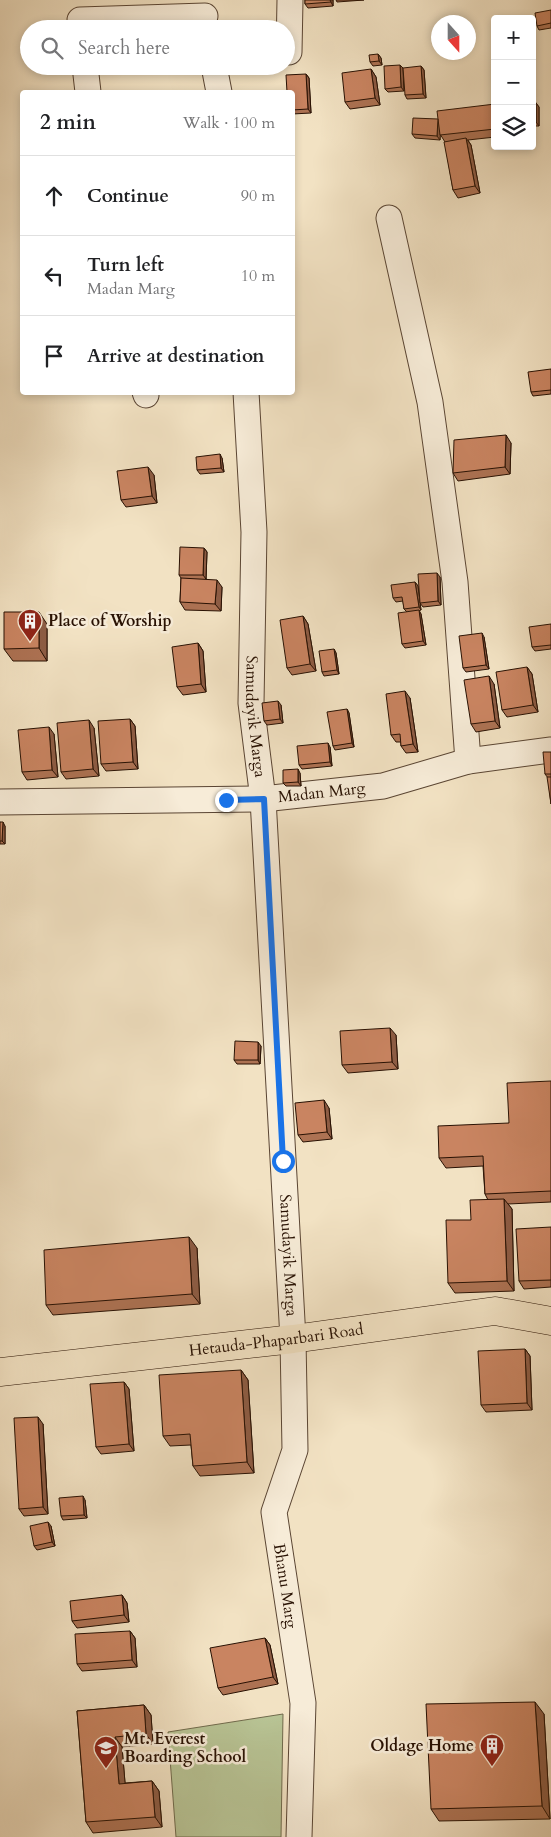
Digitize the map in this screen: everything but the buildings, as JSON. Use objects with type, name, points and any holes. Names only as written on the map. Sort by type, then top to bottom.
[{"type":"highway","name":"Hetauda-Phaparbari Road","points":[[0,1372],[293,1339],[495,1311],[551,1321]]},
{"type":"street","points":[[290,0],[290,20]]},
{"type":"street","points":[[80,16],[204,15]]},
{"type":"street","points":[[86,75],[88,90]]},
{"type":"street","points":[[216,75],[219,90]]},
{"type":"street","points":[[389,218],[430,402],[455,582],[468,761]]},
{"type":"street","name":"Samudayik Marga","points":[[246,395],[254,532],[251,703],[264,799],[293,1339]]},
{"type":"street","name":"Madan Marg","points":[[0,802],[264,799],[383,786],[468,761],[551,750]]},
{"type":"street","name":"Bhanu Marg","points":[[293,1339],[295,1450],[274,1512],[303,1703],[299,1837]]},
{"type":"green space","points":[[283,1714],[281,1837],[176,1837],[168,1732]]},
{"type":"place","name":"Place of Worship","points":[[30,642]]},
{"type":"place","name":"Oldage Home","points":[[492,1767]]},
{"type":"place","name":"Mt. Everest Boarding School","points":[[106,1769]]},
{"type":"route","points":[[226,800],[264,799],[283,1161]]}]
